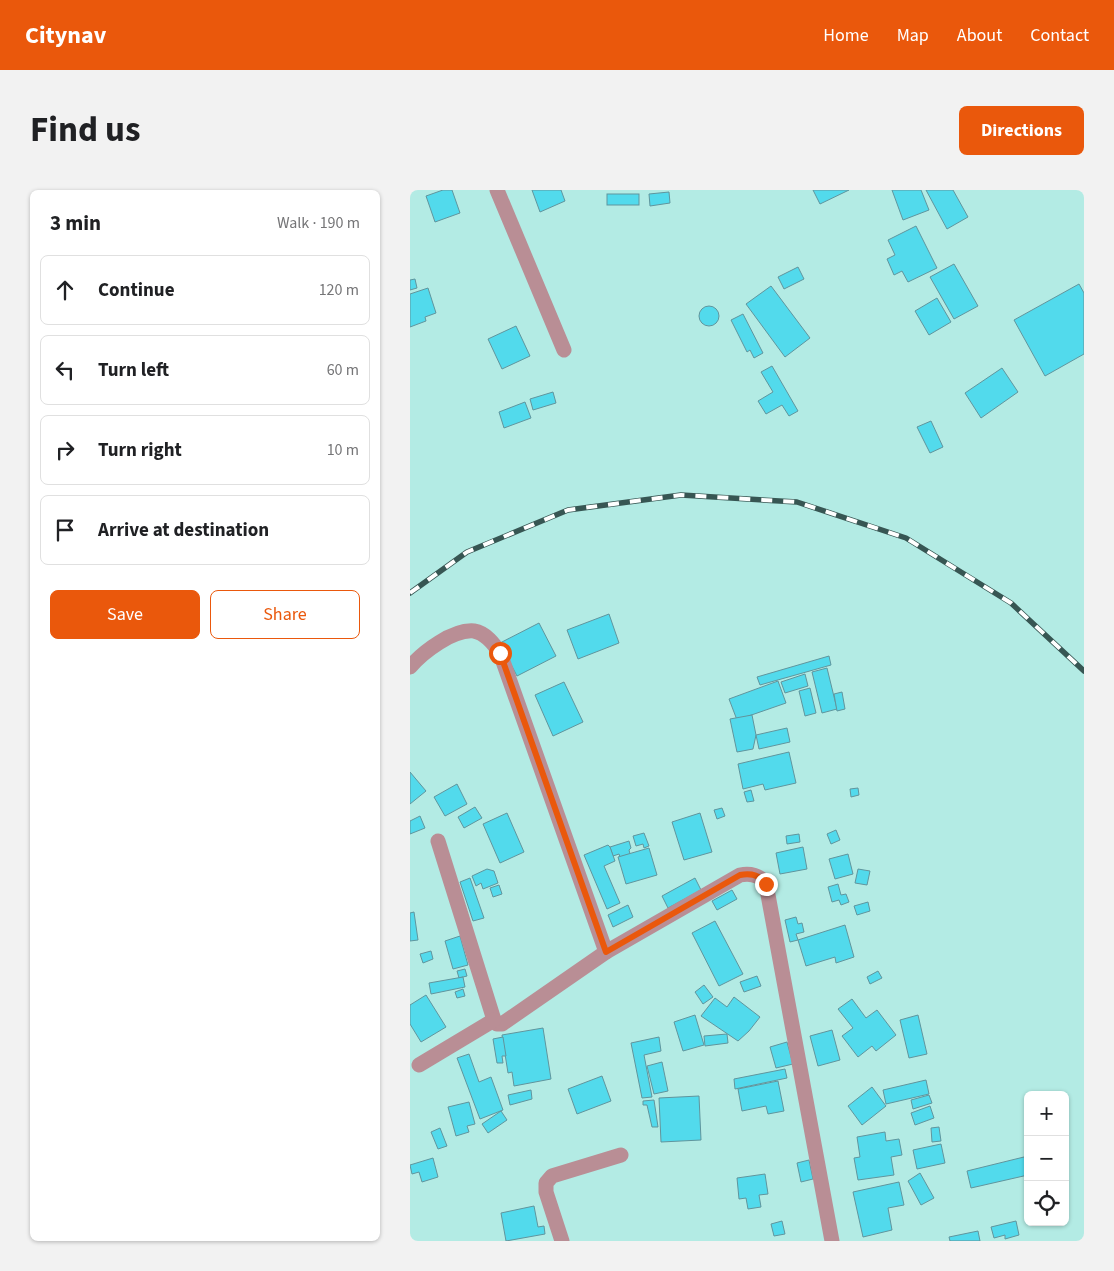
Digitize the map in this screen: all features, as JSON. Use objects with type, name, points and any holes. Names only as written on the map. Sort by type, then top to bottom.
[{"type":"street","points":[[497,190],[564,350]]},
{"type":"street","points":[[410,667],[439,642],[466,632],[474,631],[492,641],[500,653],[606,952]]},
{"type":"street","points":[[438,841],[494,1020],[497,1024],[502,1024],[606,952],[740,875],[755,875],[764,881],[832,1241]]},
{"type":"street","points":[[419,1065],[494,1020]]},
{"type":"street","points":[[562,1241],[546,1192],[546,1183],[552,1176],[621,1155]]},
{"type":"building","points":[[443,190],[452,190],[460,213],[435,222],[426,196]]},
{"type":"building","points":[[532,190],[561,190],[565,201],[540,212]]},
{"type":"building","points":[[813,190],[849,190],[820,204]]},
{"type":"building","points":[[892,190],[921,190],[929,210],[903,220]]},
{"type":"building","points":[[926,190],[953,190],[968,217],[947,229]]},
{"type":"building","points":[[669,192],[670,203],[650,206],[649,194]]},
{"type":"building","points":[[607,194],[639,194],[639,205],[607,205]]},
{"type":"building","points":[[916,226],[937,268],[908,282],[902,271],[894,275],[887,259],[895,255],[888,240]]},
{"type":"building","points":[[954,264],[978,306],[954,319],[930,277]]},
{"type":"building","points":[[798,267],[804,279],[784,289],[778,277]]},
{"type":"building","points":[[415,279],[417,288],[410,290],[410,280]]},
{"type":"building","points":[[1079,284],[1084,293],[1084,354],[1045,376],[1014,320]]},
{"type":"building","points":[[771,286],[810,338],[785,357],[746,304]]},
{"type":"building","points":[[428,288],[436,313],[425,317],[426,321],[410,327],[410,294]]},
{"type":"building","points":[[937,298],[951,322],[929,335],[915,311]]},
{"type":"building","points":[[709,306],[716,309],[719,316],[716,323],[709,326],[702,323],[699,316],[702,309]]},
{"type":"building","points":[[743,314],[763,353],[754,358],[750,350],[747,352],[731,320]]},
{"type":"building","points":[[516,326],[530,356],[502,369],[488,339]]},
{"type":"building","points":[[772,366],[798,411],[789,416],[782,405],[766,414],[758,401],[773,392],[761,372]]},
{"type":"building","points":[[1002,368],[1018,392],[981,418],[965,393]]},
{"type":"building","points":[[553,392],[556,403],[533,410],[530,399]]},
{"type":"building","points":[[525,402],[531,418],[504,428],[499,412]]},
{"type":"building","points":[[931,421],[943,447],[930,453],[917,427]]},
{"type":"building","points":[[609,614],[619,643],[578,659],[567,630]]},
{"type":"building","points":[[539,623],[556,656],[517,676],[500,643]]},
{"type":"building","points":[[829,656],[831,665],[760,685],[757,677]]},
{"type":"building","points":[[827,668],[837,709],[822,713],[812,672]]},
{"type":"building","points":[[805,674],[808,686],[785,693],[781,682]]},
{"type":"building","points":[[778,681],[786,703],[737,720],[729,699]]},
{"type":"building","points":[[564,682],[583,722],[553,736],[535,695]]},
{"type":"building","points":[[810,688],[816,713],[805,716],[799,691]]},
{"type":"building","points":[[842,692],[845,709],[837,711],[834,694]]},
{"type":"building","points":[[752,715],[756,735],[753,749],[737,752],[730,719]]},
{"type":"building","points":[[787,728],[790,742],[759,749],[756,735]]},
{"type":"building","points":[[789,752],[796,783],[765,790],[763,784],[743,789],[738,764]]},
{"type":"building","points":[[410,772],[426,791],[410,804]]},
{"type":"building","points":[[457,784],[467,804],[445,816],[434,797]]},
{"type":"building","points":[[858,788],[859,795],[851,797],[850,789]]},
{"type":"building","points":[[751,790],[754,801],[747,802],[744,792]]},
{"type":"building","points":[[475,807],[482,818],[464,828],[458,817]]},
{"type":"building","points":[[722,808],[725,816],[717,819],[714,810]]},
{"type":"building","points":[[507,813],[524,852],[500,863],[483,824]]},
{"type":"building","points":[[700,813],[712,852],[684,860],[672,822]]},
{"type":"building","points":[[420,816],[425,828],[410,834],[410,821]]},
{"type":"building","points":[[836,830],[840,840],[831,844],[827,834]]},
{"type":"building","points":[[644,833],[649,846],[644,848],[643,844],[636,846],[633,836]]},
{"type":"building","points":[[799,834],[800,842],[787,844],[786,836]]},
{"type":"building","points":[[629,841],[630,854],[620,857],[619,854],[613,856],[610,847]]},
{"type":"building","points":[[608,845],[615,861],[604,866],[620,903],[607,909],[584,855]]},
{"type":"building","points":[[803,847],[807,869],[780,874],[776,853]]},
{"type":"building","points":[[649,848],[657,875],[626,884],[618,857]]},
{"type":"building","points":[[848,854],[853,874],[835,879],[829,859]]},
{"type":"building","points":[[487,869],[494,871],[498,883],[483,889],[481,883],[476,886],[472,876]]},
{"type":"building","points":[[858,869],[870,871],[867,885],[855,883]]},
{"type":"building","points":[[470,878],[484,918],[473,921],[460,882]]},
{"type":"building","points":[[695,878],[701,890],[668,908],[662,896]]},
{"type":"building","points":[[838,884],[841,895],[846,894],[849,902],[841,905],[839,900],[832,902],[828,887]]},
{"type":"building","points":[[499,885],[502,894],[493,897],[490,888]]},
{"type":"building","points":[[732,890],[737,899],[717,910],[712,901]]},
{"type":"building","points":[[868,902],[870,911],[857,915],[854,906]]},
{"type":"building","points":[[628,905],[633,917],[613,927],[608,915]]},
{"type":"building","points":[[414,912],[418,940],[410,941],[410,913]]},
{"type":"building","points":[[796,917],[798,924],[802,923],[804,932],[796,934],[798,940],[790,942],[785,920]]},
{"type":"building","points":[[715,921],[743,974],[719,986],[692,933]]},
{"type":"building","points":[[845,925],[854,957],[836,963],[835,957],[806,966],[798,940]]},
{"type":"building","points":[[460,936],[468,965],[453,969],[445,941]]},
{"type":"building","points":[[431,951],[433,959],[423,963],[420,954]]},
{"type":"building","points":[[465,969],[467,976],[459,978],[457,971]]},
{"type":"building","points":[[878,971],[882,978],[870,984],[867,977]]},
{"type":"building","points":[[757,976],[761,986],[744,992],[740,982]]},
{"type":"building","points":[[463,977],[465,987],[431,994],[429,983]]},
{"type":"building","points":[[704,985],[713,997],[703,1004],[695,992]]},
{"type":"building","points":[[463,989],[465,996],[457,998],[455,992]]},
{"type":"building","points":[[426,995],[446,1027],[421,1042],[410,1024],[410,1005]]},
{"type":"building","points":[[734,997],[760,1017],[738,1041],[701,1016],[715,998],[727,1007]]},
{"type":"building","points":[[852,999],[866,1018],[877,1010],[896,1035],[876,1051],[872,1046],[858,1057],[842,1036],[853,1028],[838,1009]]},
{"type":"building","points":[[695,1015],[704,1045],[683,1051],[674,1022]]},
{"type":"building","points":[[918,1015],[927,1054],[909,1058],[900,1020]]},
{"type":"building","points":[[543,1028],[551,1079],[514,1086],[512,1072],[508,1073],[502,1035]]},
{"type":"building","points":[[832,1030],[840,1060],[818,1066],[810,1036]]},
{"type":"building","points":[[727,1034],[728,1043],[705,1046],[704,1036]]},
{"type":"building","points":[[503,1037],[506,1056],[502,1056],[503,1063],[497,1063],[493,1039]]},
{"type":"building","points":[[659,1037],[661,1051],[644,1055],[652,1097],[642,1098],[631,1043]]},
{"type":"building","points":[[787,1042],[793,1064],[776,1068],[770,1047]]},
{"type":"building","points":[[469,1054],[479,1082],[491,1077],[503,1110],[480,1119],[457,1058]]},
{"type":"building","points":[[662,1062],[668,1091],[654,1094],[647,1066]]},
{"type":"building","points":[[785,1069],[787,1078],[735,1089],[734,1079]]},
{"type":"building","points":[[602,1076],[611,1101],[577,1114],[568,1089]]},
{"type":"building","points":[[926,1080],[929,1094],[886,1104],[883,1090]]},
{"type":"building","points":[[778,1081],[784,1111],[768,1114],[766,1106],[742,1111],[738,1089]]},
{"type":"building","points":[[872,1087],[886,1106],[862,1125],[848,1106]]},
{"type":"building","points":[[531,1090],[532,1099],[510,1105],[508,1095]]},
{"type":"building","points":[[929,1095],[932,1103],[913,1109],[911,1100]]},
{"type":"building","points":[[699,1096],[701,1140],[661,1142],[659,1098]]},
{"type":"building","points":[[654,1100],[658,1127],[652,1127],[647,1105],[643,1105],[643,1101]]},
{"type":"building","points":[[469,1102],[475,1124],[467,1126],[469,1132],[456,1136],[448,1107]]},
{"type":"building","points":[[930,1106],[934,1118],[915,1125],[911,1113]]},
{"type":"building","points":[[501,1111],[507,1120],[488,1133],[482,1124]]},
{"type":"building","points":[[939,1127],[941,1141],[932,1142],[931,1128]]},
{"type":"building","points":[[440,1128],[447,1146],[438,1149],[431,1132]]},
{"type":"building","points":[[885,1132],[886,1141],[899,1139],[902,1155],[891,1157],[894,1175],[858,1180],[854,1158],[860,1157],[857,1137]]},
{"type":"building","points":[[941,1144],[945,1163],[917,1169],[913,1150]]},
{"type":"building","points":[[1024,1157],[1024,1176],[971,1188],[967,1171]]},
{"type":"building","points":[[433,1158],[438,1177],[422,1182],[419,1172],[412,1174],[410,1165]]},
{"type":"building","points":[[809,1160],[813,1179],[801,1182],[797,1163]]},
{"type":"building","points":[[920,1173],[934,1198],[921,1205],[908,1181]]},
{"type":"building","points":[[765,1174],[768,1194],[759,1195],[761,1207],[748,1209],[746,1198],[739,1199],[737,1178]]},
{"type":"building","points":[[899,1182],[904,1205],[888,1208],[892,1230],[863,1237],[853,1192]]},
{"type":"building","points":[[534,1206],[538,1227],[544,1226],[545,1234],[506,1241],[501,1213]]},
{"type":"building","points":[[782,1221],[785,1234],[774,1236],[771,1224]]},
{"type":"building","points":[[1016,1221],[1019,1235],[1005,1239],[1005,1235],[994,1238],[991,1227]]},
{"type":"building","points":[[978,1231],[980,1241],[950,1241],[949,1237]]},
{"type":"railway","points":[[410,593],[467,552],[568,510],[681,495],[797,502],[906,538],[1011,603],[1084,671]]},
{"type":"route","points":[[500,653],[606,952],[740,875],[755,875],[766,884]]}]
